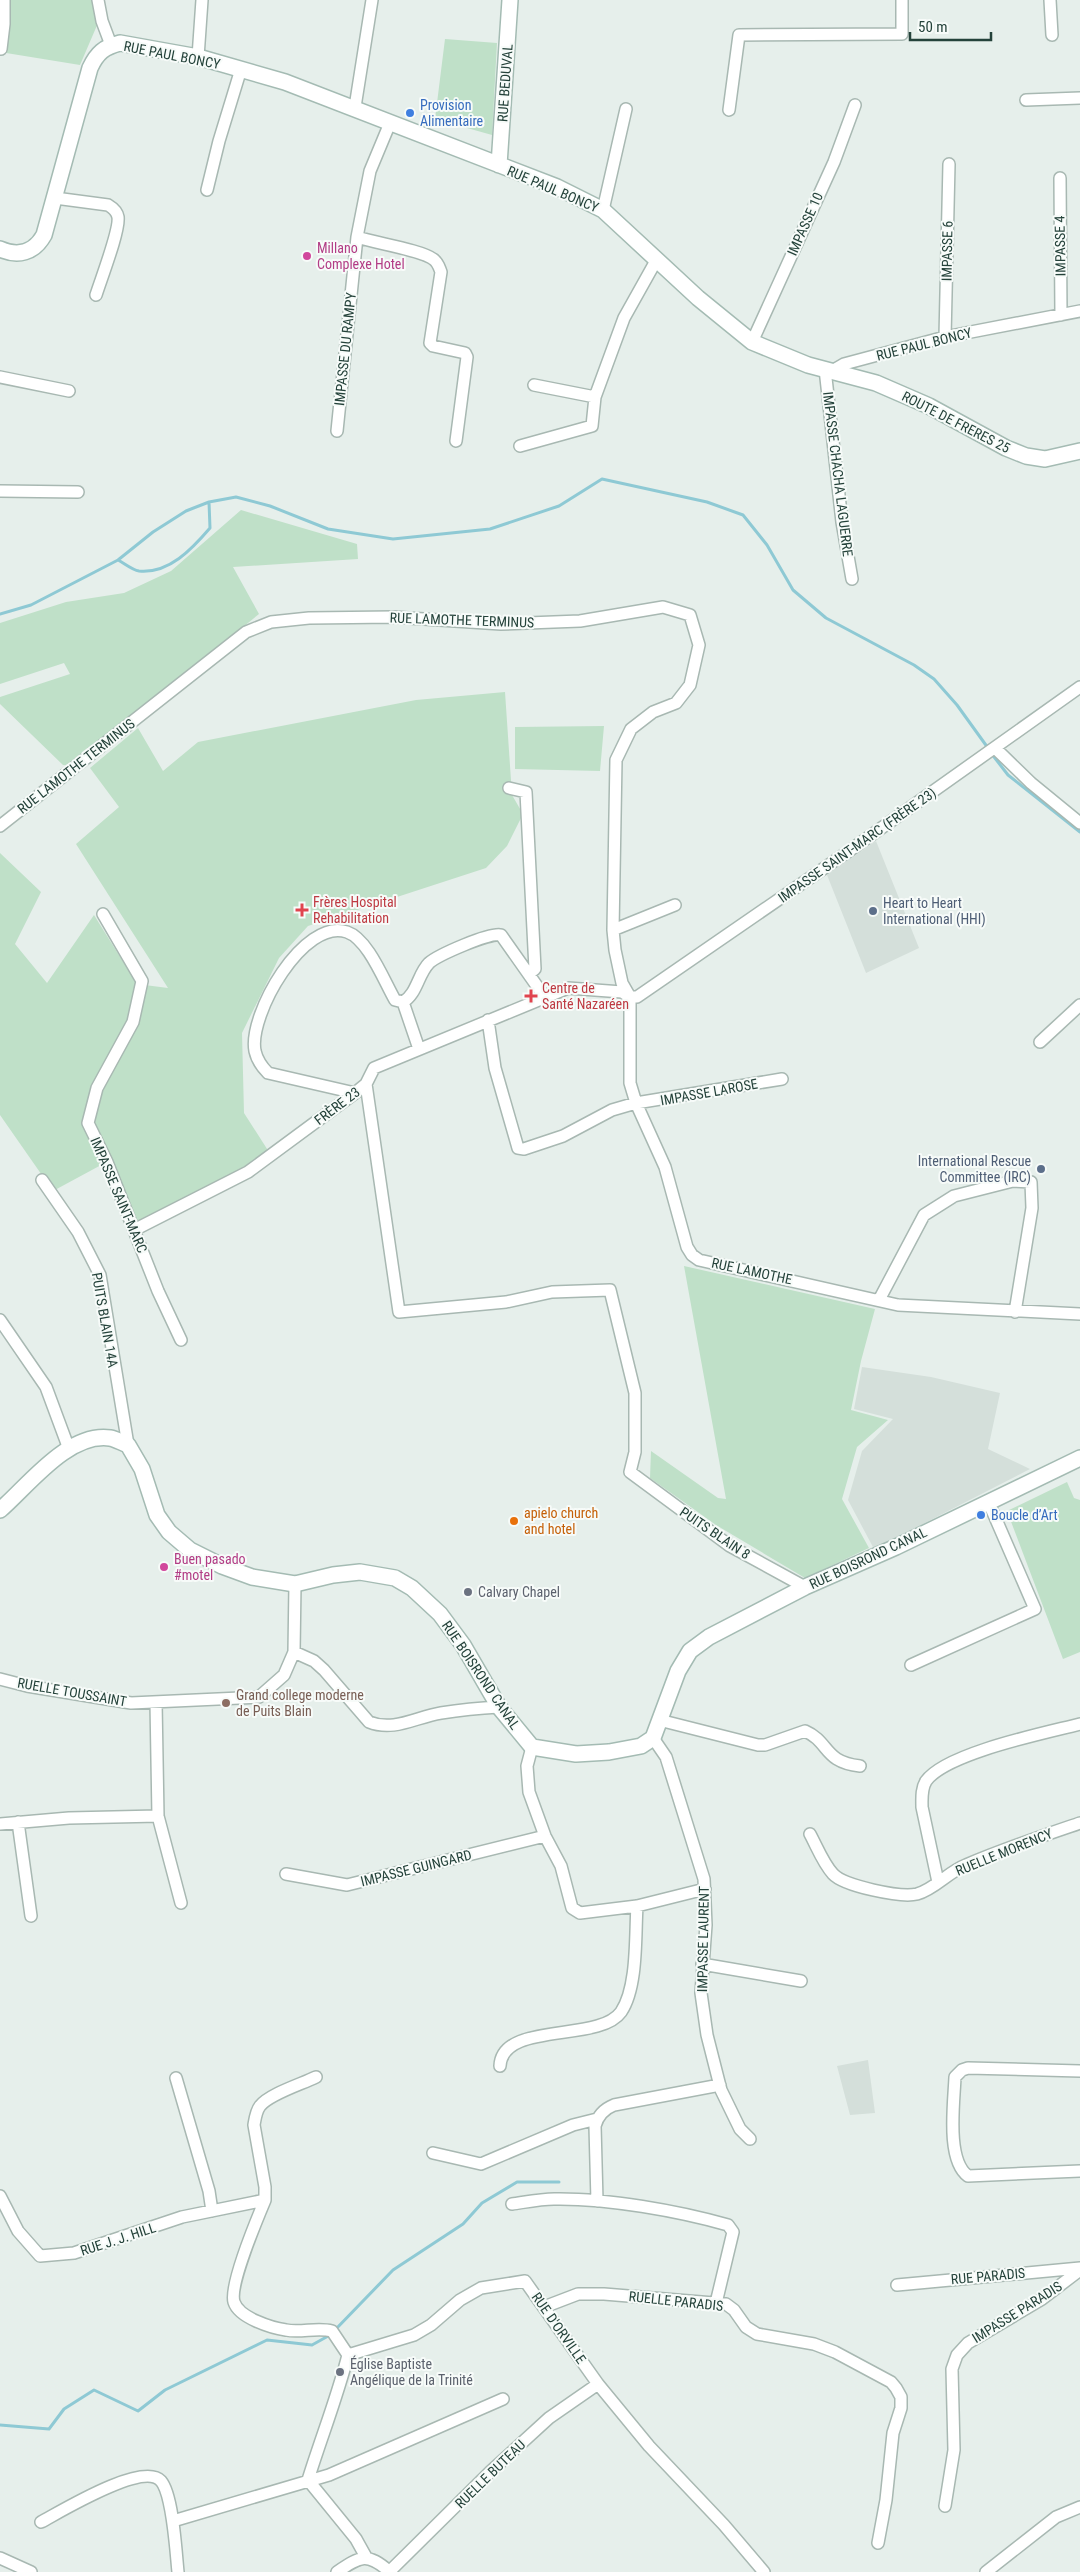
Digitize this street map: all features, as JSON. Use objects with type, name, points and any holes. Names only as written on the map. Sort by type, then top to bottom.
[{"type":"street","points":[[1,49],[4,0]]},
{"type":"street","points":[[198,57],[202,0]]},
{"type":"street","points":[[355,107],[372,0]]},
{"type":"street","name":"RUE BEDUVAL","points":[[499,166],[510,0]]},
{"type":"street","points":[[729,110],[736,39],[741,34],[902,34],[902,0]]},
{"type":"street","points":[[1050,0],[1052,35]]},
{"type":"street","points":[[95,2],[111,45]]},
{"type":"street","name":"RUE PAUL BONCY","points":[[0,249],[21,253],[39,245],[44,235],[55,198],[90,68],[96,54],[111,45],[120,43],[198,57],[285,82],[355,107],[390,123],[557,187],[604,210],[698,298],[752,342],[808,365],[829,370],[844,364],[945,337],[1080,311]]},
{"type":"street","points":[[208,190],[219,141],[241,69]]},
{"type":"street","points":[[1026,100],[1080,98]]},
{"type":"street","name":"IMPASSE 10","points":[[752,342],[834,162],[855,105]]},
{"type":"street","points":[[604,210],[626,109]]},
{"type":"street","name":"IMPASSE DU RAMPY","points":[[337,431],[357,237],[370,171],[390,123]]},
{"type":"street","name":"IMPASSE 6","points":[[945,337],[949,164]]},
{"type":"street","name":"IMPASSE 4","points":[[1060,178],[1061,315]]},
{"type":"street","points":[[55,198],[108,205],[114,208],[117,213],[118,219],[96,295]]},
{"type":"street","points":[[357,237],[424,254],[435,260],[439,266],[441,272],[430,343],[433,346],[465,353],[467,357],[456,441]]},
{"type":"street","points":[[520,446],[590,428],[593,424],[595,398],[624,318],[657,259]]},
{"type":"street","name":"ROUTE DE FRERES 25","points":[[829,370],[876,383],[929,406],[1006,448],[1026,456],[1045,459],[1080,451]]},
{"type":"street","name":"IMPASSE CHACHA LAGUERRE","points":[[829,370],[842,522],[852,579]]},
{"type":"street","points":[[0,378],[69,391]]},
{"type":"street","points":[[534,385],[595,398]]},
{"type":"street","points":[[0,491],[78,492]]},
{"type":"street","name":"RUE LAMOTHE TERMINUS","points":[[0,826],[246,632],[271,622],[309,618],[394,617],[500,624],[580,621],[663,607],[690,615],[699,645],[690,685],[676,702],[653,712],[631,729],[616,760],[613,930],[622,983],[630,997]]},
{"type":"street","name":"IMPASSE SAINT-MARC (FRÈRE 23)","points":[[630,997],[637,997],[1080,687]]},
{"type":"street","points":[[995,748],[1031,783],[1080,823]]},
{"type":"street","points":[[510,788],[526,792],[535,969],[530,973]]},
{"type":"street","points":[[613,930],[675,905]]},
{"type":"street","name":"IMPASSE SAINT-MARC","points":[[103,914],[142,981],[133,1022],[97,1088],[88,1123],[107,1162],[181,1340]]},
{"type":"street","points":[[355,1093],[268,1074],[260,1065],[255,1050],[256,1028],[265,1001],[289,964],[309,941],[329,932],[346,932],[364,944],[395,1000],[403,1002],[409,999],[428,964],[437,958],[496,933],[501,935],[530,973],[544,996]]},
{"type":"street","name":"FRÈRE 23","points":[[134,1230],[248,1172],[366,1084],[374,1068],[544,996],[568,988],[616,991],[630,997]]},
{"type":"street","name":"RUE LAMOTHE","points":[[630,997],[630,1083],[636,1103],[665,1167],[685,1240],[692,1255],[699,1260],[898,1305],[1080,1314]]},
{"type":"street","points":[[403,1002],[419,1049]]},
{"type":"street","points":[[1040,1042],[1080,1005]]},
{"type":"street","name":"IMPASSE LAROSE","points":[[488,1020],[495,1068],[518,1148],[524,1149],[563,1136],[612,1110],[636,1103],[782,1079]]},
{"type":"street","name":"PUITS BLAIN 8","points":[[366,1084],[399,1312],[506,1302],[552,1292],[610,1290],[635,1393],[634,1452],[630,1472],[730,1546],[805,1587]]},
{"type":"street","name":"PUITS BLAIN 14A","points":[[42,1180],[78,1232],[100,1276],[128,1444]]},
{"type":"street","points":[[879,1300],[924,1215],[954,1196],[1013,1180],[1030,1182],[1031,1217],[1015,1312]]},
{"type":"street","points":[[0,1320],[46,1387],[69,1449]]},
{"type":"street","points":[[0,1510],[52,1460],[69,1449],[88,1441],[109,1438],[128,1444]]},
{"type":"street","name":"RUE BOISROND CANAL","points":[[128,1444],[142,1469],[157,1515],[169,1532],[190,1550],[222,1566],[252,1577],[295,1584],[333,1575],[360,1572],[395,1578],[412,1588],[440,1614],[463,1645],[499,1707],[532,1747]]},
{"type":"street","name":"RUE BOISROND CANAL","points":[[653,1738],[678,1671],[690,1651],[709,1637],[805,1587],[896,1546],[1080,1458]]},
{"type":"street","points":[[911,1665],[1035,1609],[988,1501]]},
{"type":"street","name":"RUELLE TOUSSAINT","points":[[0,1679],[27,1686],[131,1703],[259,1697],[284,1675],[294,1652],[295,1584]]},
{"type":"street","points":[[294,1652],[314,1661],[369,1722],[377,1725],[390,1727],[438,1713],[499,1707]]},
{"type":"street","points":[[156,1702],[158,1816],[181,1903]]},
{"type":"street","points":[[660,1720],[758,1745],[765,1745],[805,1731],[836,1760],[845,1764],[860,1766]]},
{"type":"street","points":[[938,1882],[922,1807],[923,1788],[926,1782],[936,1771],[980,1751],[1080,1724]]},
{"type":"street","points":[[653,1738],[641,1746],[609,1752],[576,1754],[532,1747],[527,1766],[528,1792],[545,1836],[561,1866],[572,1908],[580,1913],[637,1906],[705,1889]]},
{"type":"street","name":"IMPASSE LAURENT","points":[[653,1738],[666,1757],[705,1889],[706,1925],[700,1993],[707,2035],[720,2085],[740,2129],[750,2140]]},
{"type":"street","points":[[0,1824],[68,1818],[158,1816]]},
{"type":"street","points":[[18,1822],[31,1916]]},
{"type":"street","name":"RUELLE MORENCY","points":[[810,1834],[833,1874],[841,1880],[858,1886],[917,1894],[959,1867],[1080,1823]]},
{"type":"street","name":"IMPASSE GUINGARD","points":[[286,1874],[347,1885],[545,1836]]},
{"type":"street","points":[[500,2066],[501,2058],[510,2046],[528,2039],[608,2022],[621,2013],[628,2000],[632,1981],[637,1906]]},
{"type":"street","points":[[702,1964],[801,1981]]},
{"type":"street","points":[[1080,2071],[968,2068],[958,2073],[955,2077],[954,2104],[955,2157],[960,2170],[968,2176],[1080,2171]]},
{"type":"street","points":[[308,2480],[318,2445],[336,2400],[348,2356],[333,2333],[291,2331],[266,2327],[241,2311],[234,2304],[233,2294],[265,2200],[265,2187],[254,2125],[256,2116],[260,2106],[268,2099],[316,2077]]},
{"type":"street","points":[[176,2078],[209,2191],[212,2211]]},
{"type":"street","points":[[598,2201],[595,2126],[597,2119],[604,2111],[614,2105],[720,2085]]},
{"type":"street","points":[[433,2154],[481,2164],[574,2125],[597,2119]]},
{"type":"street","name":"RUE J. J. HILL","points":[[0,2196],[18,2231],[40,2256],[74,2253],[182,2217],[265,2200]]},
{"type":"street","points":[[512,2204],[552,2199],[598,2201],[705,2218],[732,2227],[733,2232],[716,2303]]},
{"type":"street","name":"RUE PARADIS","points":[[897,2285],[1080,2269]]},
{"type":"street","name":"IMPASSE PARADIS","points":[[945,2506],[954,2450],[952,2369],[957,2355],[968,2343],[1042,2299],[1080,2269]]},
{"type":"street","name":"RUE D'ORVILLE","points":[[348,2356],[414,2335],[431,2325],[460,2300],[480,2288],[524,2281],[598,2384],[649,2446],[764,2572]]},
{"type":"street","name":"RUELLE PARADIS","points":[[544,2307],[578,2294],[604,2294],[716,2303],[731,2306],[746,2327],[757,2334],[814,2344],[867,2368],[891,2382],[901,2397],[901,2408],[893,2432],[886,2500],[878,2543]]},
{"type":"street","name":"RUELLE BUTEAU","points":[[389,2572],[490,2472],[549,2418],[598,2384]]},
{"type":"street","points":[[173,2521],[329,2475],[504,2399]]},
{"type":"street","points":[[41,2522],[100,2490],[127,2480],[147,2476],[156,2478],[161,2482],[165,2490],[173,2521],[178,2572]]},
{"type":"street","points":[[308,2480],[356,2539],[366,2557]]},
{"type":"street","points":[[986,2572],[1056,2517],[1080,2506]]},
{"type":"street","points":[[337,2572],[356,2560],[366,2557],[375,2560],[389,2572]]},
{"type":"street","points":[[0,2558],[31,2572]]},
{"type":"shaded area","name":"Heart to Heart International (HHI)","points":[[876,841],[919,948],[866,973],[827,875]]},
{"type":"shaded area","points":[[862,1367],[931,1377],[1000,1393],[988,1449],[1030,1469],[874,1549],[848,1500],[862,1451],[893,1419],[854,1409]]},
{"type":"shaded area","points":[[868,2060],[875,2113],[850,2115],[837,2066]]},
{"type":"green space","points":[[0,0],[95,0],[98,23],[80,65],[0,52]]},
{"type":"green space","points":[[445,39],[497,43],[492,135],[435,119]]},
{"type":"green space","points":[[241,510],[357,544],[358,559],[233,567],[259,614],[72,766],[63,765],[0,704],[0,697],[70,674],[64,663],[0,684],[0,623],[66,602],[124,593],[171,571]]},
{"type":"green space","points":[[505,692],[512,795],[523,814],[507,846],[486,868],[308,926],[279,958],[242,1033],[244,1113],[269,1152],[245,1167],[134,1225],[103,1164],[53,1191],[0,1115],[0,853],[41,892],[15,944],[47,983],[94,915],[137,984],[168,988],[76,844],[119,807],[90,768],[138,728],[163,771],[198,742],[416,700]]},
{"type":"green space","points":[[604,726],[600,771],[515,769],[515,727]]},
{"type":"green space","points":[[684,1266],[875,1309],[861,1361],[851,1410],[888,1420],[857,1447],[842,1499],[869,1548],[805,1578],[716,1525],[650,1478],[651,1451],[718,1498],[726,1499]]},
{"type":"green space","points":[[1067,1482],[1074,1498],[1080,1500],[1080,1652],[1063,1659],[1007,1511]]},
{"type":"waterway","points":[[0,614],[31,605],[118,560],[153,532],[186,511],[209,502],[236,497],[270,506],[328,529],[393,539],[490,529],[559,506],[602,479],[707,502],[743,515],[767,545],[793,590],[826,618],[914,665],[934,679],[957,705],[988,748]]},
{"type":"waterway","points":[[118,560],[139,571],[150,571],[170,564],[188,552],[210,528],[209,502]]},
{"type":"waterway","points":[[991,753],[1008,775],[1080,832]]},
{"type":"waterway","points":[[334,2331],[393,2270],[463,2224],[482,2203],[517,2182],[559,2182]]},
{"type":"waterway","points":[[0,2425],[49,2429],[64,2409],[94,2390],[138,2411],[165,2390],[267,2340],[312,2345],[330,2335]]},
{"type":"place","name":"Provision Alimentaire","points":[[410,113]]},
{"type":"place","name":"Millano Complexe Hotel","points":[[307,256]]},
{"type":"place","name":"Frères Hospital Rehabilitation","points":[[302,910]]},
{"type":"place","name":"Heart to Heart International (HHI)","points":[[873,911]]},
{"type":"place","name":"Centre de Santé Nazaréen","points":[[531,996]]},
{"type":"place","name":"International Rescue Committee (IRC)","points":[[1041,1169]]},
{"type":"place","name":"Boucle d’Art","points":[[981,1515]]},
{"type":"place","name":"apielo church and hotel","points":[[514,1521]]},
{"type":"place","name":"Buen pasado #motel","points":[[164,1567]]},
{"type":"place","name":"Calvary Chapel","points":[[468,1592]]},
{"type":"place","name":"Grand college moderne de Puits Blain","points":[[226,1703]]},
{"type":"place","name":"Église Baptiste Angélique de la Trinité","points":[[340,2372]]}]
